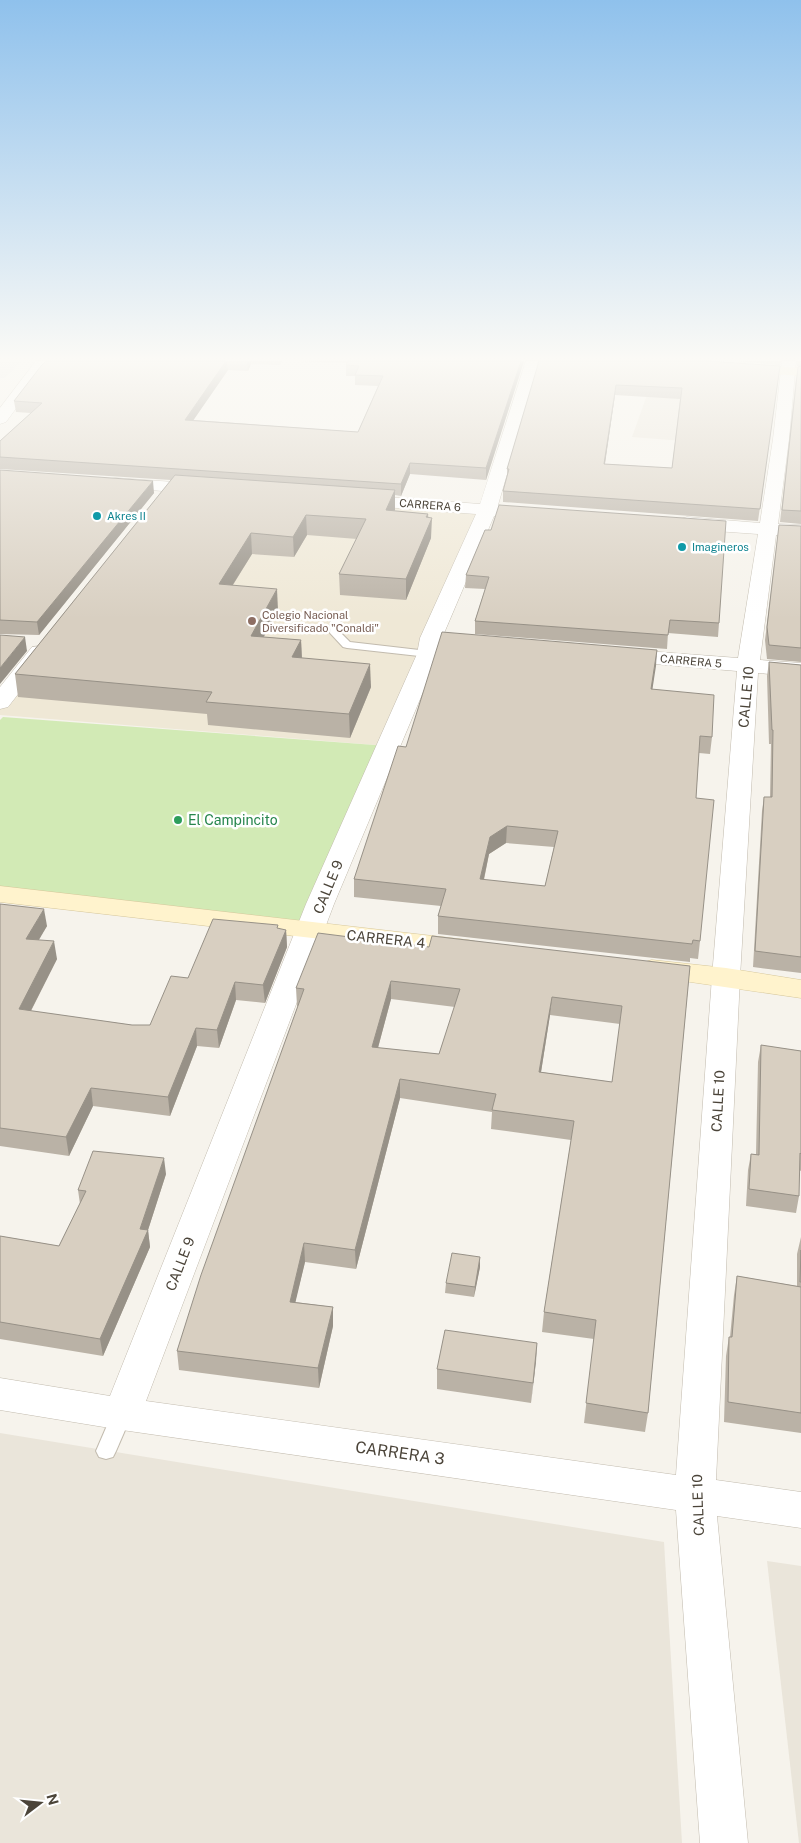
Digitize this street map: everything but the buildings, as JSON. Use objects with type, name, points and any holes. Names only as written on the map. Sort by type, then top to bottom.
[{"type":"street","name":"CALLE 9","points":[[122,1414],[320,904],[437,644],[488,510],[507,447]]},
{"type":"street","name":"CALLE 10","points":[[724,1843],[695,1495],[726,977],[748,666],[767,529],[785,447]]},
{"type":"street","points":[[95,482],[165,495],[221,491]]},
{"type":"street","name":"CARRERA 6","points":[[340,499],[526,512]]},
{"type":"street","points":[[671,522],[801,532]]},
{"type":"street","points":[[0,702],[49,640],[18,642]]},
{"type":"street","name":"CARRERA 5","points":[[600,653],[801,670]]},
{"type":"street","name":"CARRERA 4","points":[[0,894],[489,950]]},
{"type":"street","points":[[627,966],[726,977],[801,989]]},
{"type":"street","name":"CARRERA 3","points":[[0,1394],[122,1414],[801,1510]]},
{"type":"lane","points":[[336,614],[335,633],[347,645],[382,650],[437,644]]},
{"type":"lane","points":[[106,1451],[122,1414]]},
{"type":"shaded area","name":"Colegio Nacional Diversificado \"Conaldi\"","points":[[171,487],[487,510],[388,746],[0,715],[0,702]]},
{"type":"shaded area","points":[[0,1433],[664,1542],[682,1843],[0,1843]]},
{"type":"shaded area","points":[[767,1561],[801,1566],[801,1843],[799,1843]]},
{"type":"green space","name":"El Campincito","points":[[3,717],[388,746],[311,930],[0,894],[0,720]]},
{"type":"place","name":"Akres II","points":[[97,516]]},
{"type":"place","name":"Imagineros","points":[[682,547]]},
{"type":"place","name":"Colegio Nacional Diversificado \"Conaldi\"","points":[[252,621]]},
{"type":"place","name":"El Campincito","points":[[178,820]]}]
